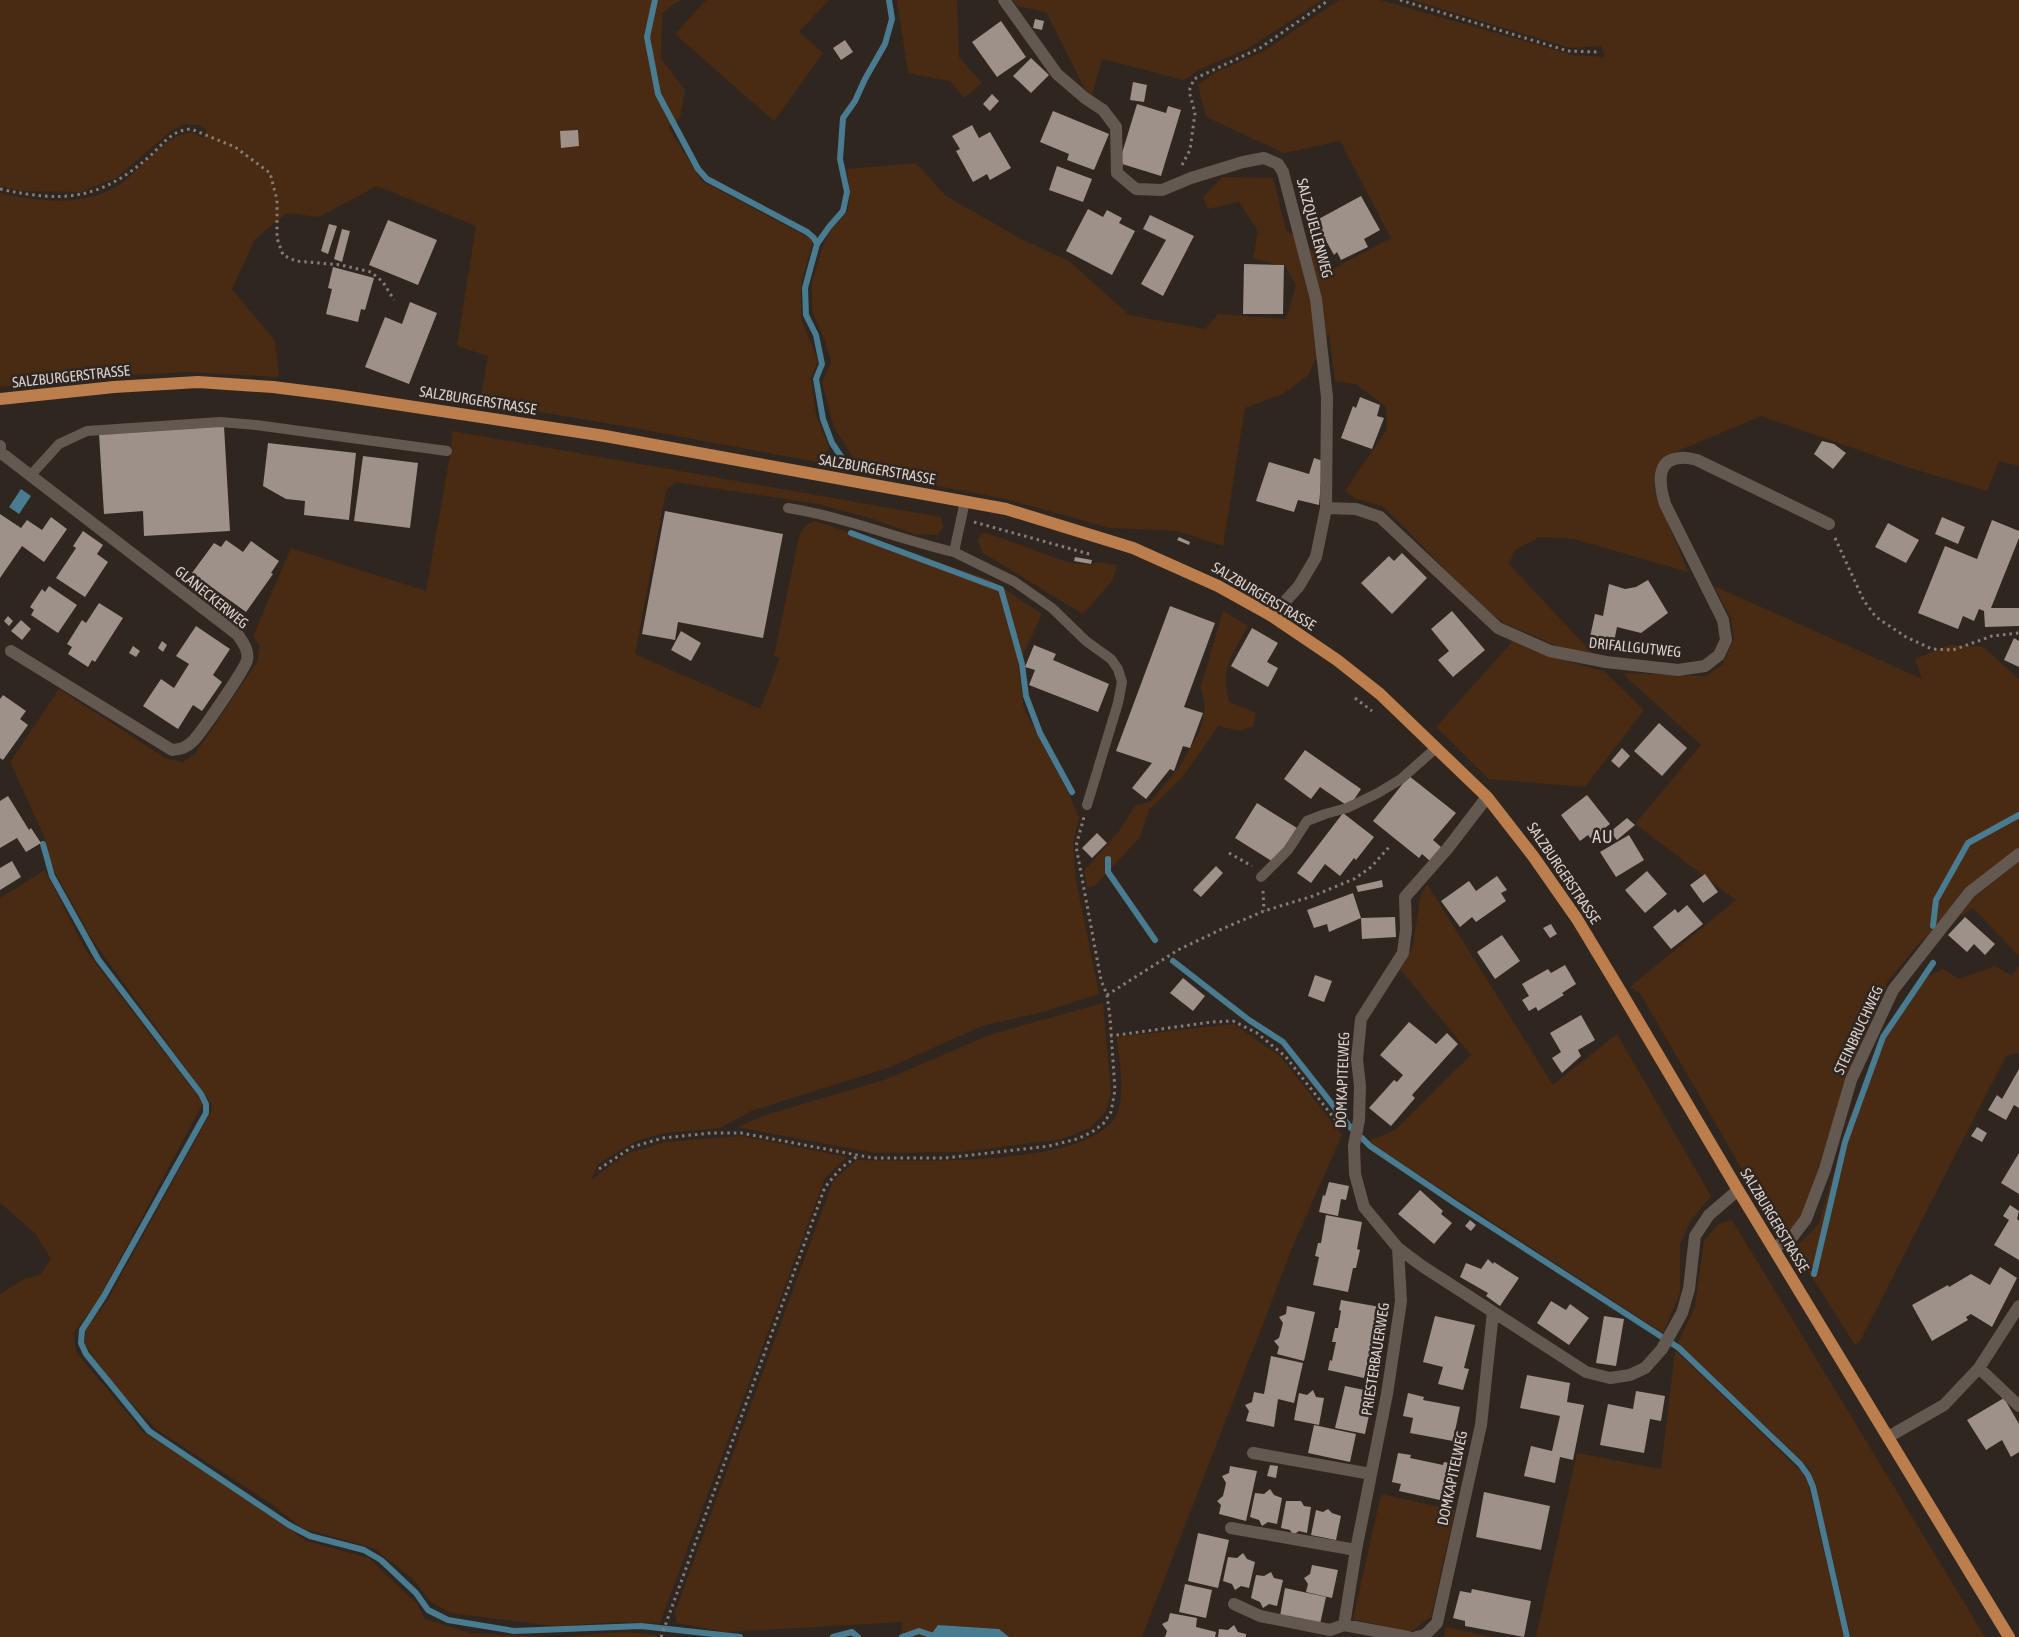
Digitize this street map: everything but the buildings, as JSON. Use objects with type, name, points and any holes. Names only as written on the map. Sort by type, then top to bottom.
[{"type":"main road","name":"SALZBURGERSTRASSE","points":[[0,399],[114,387],[198,382],[273,387],[605,436],[1006,510],[1052,522],[1133,548],[1218,586],[1272,616],[1337,660],[1380,694],[1487,797],[1527,848],[1577,919],[1738,1190],[1777,1247],[1891,1435],[2009,1637]]},
{"type":"street","name":"SALZQUELLENWEG","points":[[1004,0],[1057,74],[1085,98],[1103,110],[1116,127],[1117,173],[1136,189],[1162,190],[1200,175],[1243,162],[1264,158],[1278,164],[1283,172],[1316,299],[1327,397],[1326,508],[1316,557],[1299,586],[1272,616]]},
{"type":"street","name":"GLANECKERWEG","points":[[0,446],[0,452],[30,476],[238,635],[247,647],[247,660],[241,673],[194,740],[182,749],[172,750],[10,651]]},
{"type":"street","name":"DRIFALLGUTWEG","points":[[1326,508],[1356,509],[1380,517],[1498,628],[1550,651],[1606,662],[1678,670],[1705,666],[1720,655],[1726,640],[1723,620],[1665,504],[1660,485],[1662,472],[1668,462],[1680,458],[1697,460],[1829,524]]},
{"type":"street","name":"DOMKAPITELWEG","points":[[1487,797],[1448,848],[1405,897],[1406,930],[1403,953],[1362,1020],[1356,1059],[1360,1086],[1359,1120],[1354,1146],[1356,1174],[1364,1207],[1398,1248],[1422,1266],[1586,1372],[1610,1378],[1630,1374],[1644,1368],[1662,1349],[1682,1313],[1689,1290],[1695,1236],[1708,1215],[1738,1190]]},
{"type":"street","name":"STEINBRUCHWEG","points":[[1777,1247],[1793,1236],[1806,1219],[1851,1080],[1893,990],[1970,892],[2019,854]]},
{"type":"street","name":"PRIESTERBAUERWEG","points":[[1344,1625],[1356,1550],[1387,1394],[1401,1301],[1398,1248]]},
{"type":"street","points":[[1891,1435],[1944,1405],[1979,1368],[2019,1306]]},
{"type":"street","name":"DOMKAPITELWEG","points":[[1416,1637],[1425,1635],[1437,1623],[1481,1425],[1493,1312]]},
{"type":"street","points":[[1979,1368],[2019,1406]]},
{"type":"street","points":[[1253,1453],[1371,1474]]},
{"type":"street","points":[[1231,1528],[1356,1550]]},
{"type":"street","points":[[1234,1604],[1260,1616],[1330,1630],[1344,1625],[1408,1637]]},
{"type":"lane","points":[[30,476],[59,444],[88,431],[201,423],[256,424],[447,450]]},
{"type":"lane","points":[[954,552],[964,502]]},
{"type":"lane","points":[[788,508],[825,514],[954,552],[1016,582],[1052,608],[1086,641],[1111,659],[1118,669],[1122,682],[1118,703],[1087,805]]},
{"type":"lane","points":[[1261,877],[1288,850],[1307,822],[1325,814],[1347,808],[1378,793],[1400,779],[1436,748]]},
{"type":"path","points":[[1177,172],[1190,150],[1195,112],[1189,91],[1194,80],[1260,48],[1329,0]]},
{"type":"path","points":[[1400,0],[1568,51],[1598,52]]},
{"type":"path","points":[[0,189],[28,195],[77,196],[94,192],[117,182],[150,156],[171,135],[184,129],[191,129],[235,147],[270,173],[277,200],[277,238],[283,255],[296,261],[341,265],[371,272],[383,282],[394,300]]},
{"type":"path","points":[[962,519],[1096,555]]},
{"type":"path","points":[[1829,524],[1864,601],[1876,617],[1906,637],[1932,649],[1953,650],[1992,636],[2019,633]]},
{"type":"path","points":[[1354,696],[1375,714]]},
{"type":"path","points":[[599,1169],[632,1148],[656,1140],[711,1133],[741,1133],[873,1158],[945,1158],[1049,1146],[1077,1139],[1103,1124],[1111,1112],[1115,1090],[1107,995],[1101,980],[1076,846],[1087,805]]},
{"type":"path","points":[[1107,995],[1178,950],[1222,929],[1264,911],[1313,896],[1354,879],[1371,867],[1391,845]]},
{"type":"path","points":[[1110,1036],[1212,1022],[1233,1021],[1257,1033],[1286,1057],[1354,1146]]},
{"type":"path","points":[[661,1636],[825,1187],[841,1168],[859,1155]]},
{"type":"shaded area","points":[[0,0],[680,0],[662,13],[661,59],[685,90],[680,118],[668,127],[702,181],[813,240],[801,285],[801,318],[818,361],[811,377],[816,414],[829,448],[822,463],[629,427],[480,402],[488,356],[457,346],[476,226],[377,186],[319,217],[287,213],[255,239],[232,289],[275,341],[279,377],[186,372],[95,377],[0,387],[0,193],[24,198],[62,201],[98,195],[120,185],[156,152],[175,138],[192,133],[203,138],[207,130],[198,125],[185,124],[171,131],[116,178],[81,192],[22,191],[0,186]]},
{"type":"shaded area","points":[[706,0],[829,0],[799,32],[823,53],[774,121],[675,34]]},
{"type":"shaded area","points":[[897,0],[957,0],[959,57],[982,83],[964,98],[950,81],[908,73]]},
{"type":"shaded area","points":[[1013,0],[1322,0],[1247,49],[1200,69],[1184,80],[1102,59],[1092,95],[1085,89],[1046,12],[1017,6]]},
{"type":"shaded area","points":[[1339,0],[1380,0],[1573,55],[1605,57],[1601,46],[1570,48],[1412,0],[2019,0],[2019,466],[1999,461],[1987,491],[1907,467],[1761,416],[1666,456],[1657,465],[1654,488],[1688,572],[1574,539],[1539,537],[1515,550],[1509,564],[1593,654],[1571,652],[1504,623],[1484,609],[1384,507],[1355,498],[1345,491],[1387,429],[1386,407],[1356,384],[1335,381],[1329,333],[1308,375],[1283,394],[1245,408],[1223,546],[1177,531],[1110,528],[1006,499],[853,470],[852,456],[834,427],[822,383],[831,362],[825,341],[812,311],[812,282],[823,246],[831,230],[848,211],[850,194],[847,169],[916,163],[946,196],[1023,240],[1069,261],[1129,315],[1205,329],[1218,314],[1286,319],[1296,285],[1286,267],[1253,258],[1258,231],[1239,202],[1208,209],[1203,197],[1223,177],[1273,178],[1286,230],[1315,253],[1329,271],[1391,238],[1340,141],[1284,153],[1206,117],[1198,85],[1216,72],[1264,51]]},
{"type":"shaded area","points":[[452,431],[941,517],[943,527],[937,535],[914,534],[870,518],[818,504],[675,482],[666,491],[635,654],[760,709],[780,658],[774,656],[799,537],[805,526],[815,521],[991,580],[1042,614],[1018,665],[1024,709],[1070,796],[1079,818],[1073,843],[1076,880],[1099,994],[1043,1012],[982,1026],[888,1068],[751,1111],[720,1128],[664,1133],[636,1141],[598,1164],[591,1180],[628,1153],[666,1142],[742,1136],[847,1157],[825,1178],[660,1623],[620,1622],[555,1626],[451,1613],[431,1602],[413,1579],[373,1548],[302,1528],[273,1505],[156,1429],[117,1388],[85,1345],[86,1330],[108,1299],[211,1112],[212,1104],[93,941],[51,865],[44,836],[10,762],[59,689],[167,759],[183,762],[195,754],[257,662],[260,646],[253,636],[291,548],[426,591],[451,450]]},
{"type":"shaded area","points":[[987,533],[1067,562],[1090,565],[1097,562],[1117,565],[1113,580],[1083,614],[983,553],[978,541],[981,534]]},
{"type":"shaded area","points":[[1714,586],[1922,679],[1915,659],[1950,645],[1983,647],[2019,679],[2019,956],[1973,908],[1921,941],[1888,981],[1842,1088],[1821,1169],[1804,1212],[1789,1233],[1780,1235],[1640,993],[1630,987],[1736,900],[1635,824],[1701,745],[1622,673],[1706,676],[1722,665],[1734,639],[1731,619]]},
{"type":"shaded area","points":[[1223,611],[1248,626],[1232,654],[1226,679],[1229,702],[1256,713],[1253,726],[1240,731],[1218,726],[1185,774],[1149,810],[1140,837],[1095,886],[1087,887],[1084,871],[1119,831],[1135,806],[1151,801],[1180,766],[1200,731],[1205,708],[1201,686]]},
{"type":"shaded area","points":[[1513,641],[1573,663],[1604,671],[1644,710],[1585,787],[1489,779],[1436,727]]},
{"type":"shaded area","points":[[45,870],[86,951],[203,1103],[98,1300],[73,1334],[76,1352],[143,1432],[241,1494],[306,1541],[369,1558],[417,1604],[425,1619],[471,1633],[548,1637],[0,1637],[0,1294],[24,1279],[40,1275],[51,1259],[35,1233],[0,1203],[0,898]]},
{"type":"shaded area","points":[[1427,884],[1553,1085],[1617,1034],[1711,1196],[1691,1220],[1680,1245],[1680,1293],[1663,1333],[1367,1141],[1394,1131],[1471,1055],[1400,969],[1413,947],[1420,898]]},
{"type":"shaded area","points":[[1995,966],[2012,976],[2019,966],[2019,1053],[2006,1056],[1860,1341],[1855,1345],[1794,1249],[1819,1224],[1848,1121],[1884,1035],[1918,980],[1943,969],[1959,979]]},
{"type":"shaded area","points":[[1103,1003],[1111,1092],[1106,1111],[1090,1128],[1062,1139],[961,1152],[875,1153],[737,1127],[769,1114],[887,1079],[992,1034]]},
{"type":"shaded area","points":[[1234,1024],[1281,1057],[1342,1135],[1293,1246],[1142,1637],[1009,1637],[999,1629],[939,1625],[929,1637],[901,1637],[902,1622],[725,1632],[677,1623],[675,1612],[833,1181],[856,1160],[915,1161],[991,1158],[1029,1154],[1064,1147],[1092,1137],[1112,1122],[1120,1104],[1121,1069],[1117,1037]]},
{"type":"shaded area","points":[[1732,1220],[1985,1637],[1851,1637],[1814,1481],[1809,1468],[1678,1343],[1695,1307],[1704,1241],[1718,1224]]},
{"type":"shaded area","points":[[1675,1350],[1802,1472],[1808,1483],[1844,1637],[1536,1637],[1577,1453],[1661,1469]]},
{"type":"shaded area","points":[[1381,1494],[1455,1510],[1431,1617],[1410,1632],[1353,1619]]},
{"type":"shaded area","points":[[1446,1627],[1493,1637],[1444,1637]]},
{"type":"shaded area","points":[[624,1632],[657,1635],[656,1637],[561,1637]]},
{"type":"water","points":[[21,489],[31,496],[19,514],[9,507]]},
{"type":"water","points":[[938,1625],[999,1629],[1009,1637],[929,1637]]},
{"type":"waterway","points":[[655,0],[647,37],[658,94],[698,169],[707,179],[807,232],[814,238],[817,244]]},
{"type":"waterway","points":[[846,464],[832,443],[823,419],[816,379],[822,364],[816,335],[806,315],[805,288],[817,244],[843,211],[847,192],[840,159],[843,118],[855,101],[885,44],[892,19],[889,0]]},
{"type":"waterway","points":[[851,533],[1001,589],[1022,664],[1026,696],[1040,733],[1072,792]]},
{"type":"waterway","points":[[1933,926],[1936,900],[1968,843],[2019,815]]},
{"type":"waterway","points":[[43,844],[52,876],[98,959],[201,1094],[206,1104],[206,1113],[104,1296],[82,1330],[81,1343],[86,1354],[149,1431],[289,1525],[310,1536],[364,1550],[381,1560],[416,1593],[428,1610],[448,1620],[514,1631],[641,1626],[740,1637]]},
{"type":"waterway","points":[[1108,859],[1108,872],[1155,940]]},
{"type":"waterway","points":[[1173,961],[1249,1020],[1283,1042],[1351,1128]]},
{"type":"waterway","points":[[1814,1274],[1845,1142],[1883,1037],[1933,963]]},
{"type":"waterway","points":[[1362,1138],[1370,1146],[1459,1206],[1679,1348],[1800,1464],[1808,1475],[1813,1487],[1847,1637]]},
{"type":"waterway","points":[[902,1637],[919,1631],[937,1637]]},
{"type":"waterway","points":[[833,1637],[852,1632],[858,1637]]},
{"type":"district","name":"AU","points":[[1603,836]]}]
